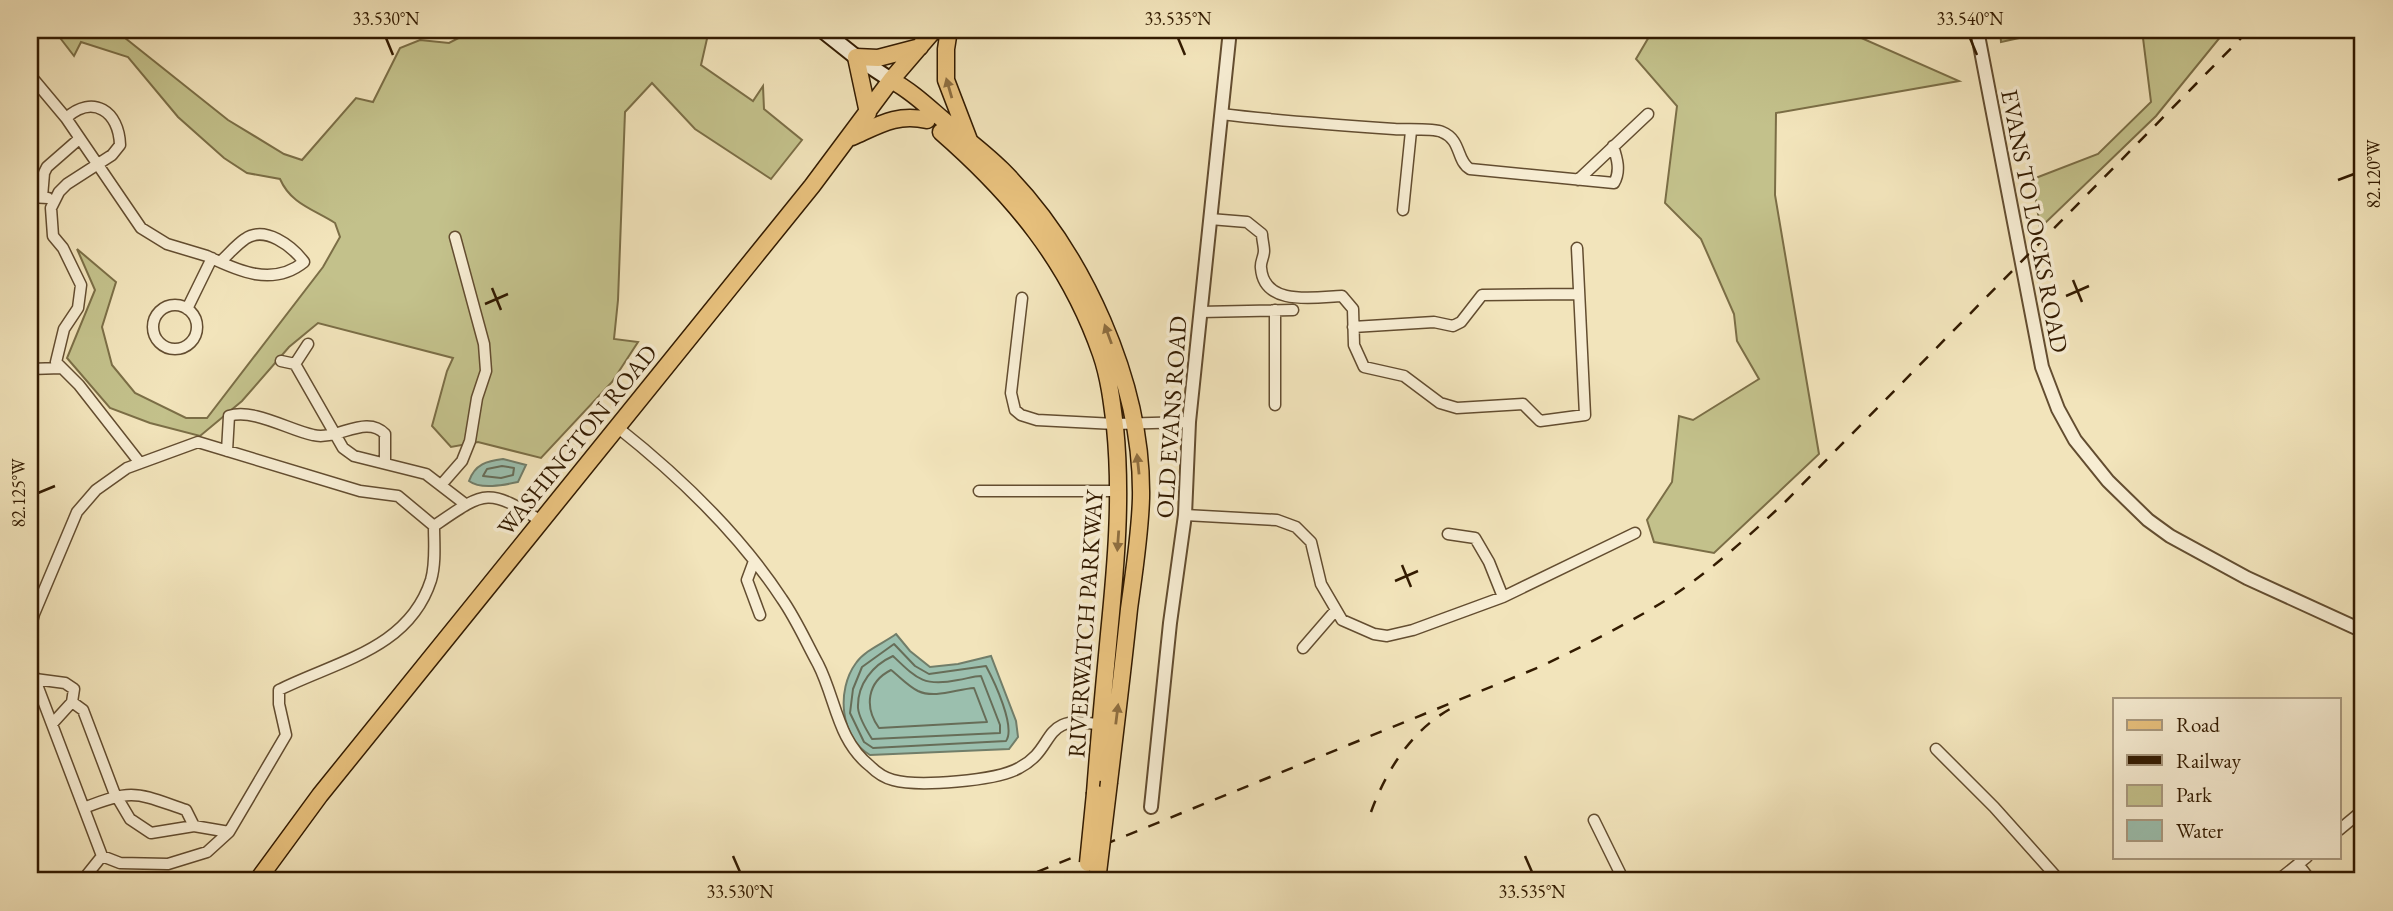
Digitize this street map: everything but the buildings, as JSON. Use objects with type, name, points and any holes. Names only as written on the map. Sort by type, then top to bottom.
[{"type":"main road","points":[[822,30],[891,80]]},
{"type":"main road","name":"WASHINGTON ROAD","points":[[257,881],[320,795],[847,140],[891,80],[934,30]]},
{"type":"main road","points":[[949,30],[946,80],[970,142]]},
{"type":"main road","points":[[856,57],[878,58],[919,47]]},
{"type":"main road","points":[[856,57],[868,113]]},
{"type":"main road","name":"RIVERWATCH PARKWAY","points":[[891,80],[910,90],[1003,171],[1032,205],[1085,283],[1111,343],[1125,387],[1139,466],[1140,509],[1097,881]]},
{"type":"main road","name":"RIVERWATCH PARKWAY","points":[[891,80],[903,99],[987,173],[1036,229],[1072,287],[1101,355],[1115,424],[1120,491],[1118,547],[1087,881]]},
{"type":"main road","points":[[847,140],[897,118],[907,116],[927,120]]},
{"type":"street","name":"OLD EVANS ROAD","points":[[1151,807],[1170,623],[1185,516],[1189,422],[1230,30]]},
{"type":"street","name":"EVANS TO LOCKS ROAD","points":[[1977,30],[2042,367],[2058,408],[2075,440],[2108,481],[2148,520],[2170,536],[2247,578],[2363,631]]},
{"type":"street","points":[[30,75],[66,118],[141,228],[167,244],[216,260],[247,274],[279,275],[304,262],[297,253],[278,239],[264,235],[247,237],[216,260],[187,309]]},
{"type":"street","points":[[66,118],[74,110],[89,105],[104,109],[115,121],[120,133],[120,145],[112,155],[67,184],[51,208],[53,236],[63,248],[81,285],[78,308],[64,329],[56,362],[79,385],[140,463]]},
{"type":"street","points":[[1221,114],[1292,122],[1440,131],[1455,142],[1466,167],[1470,169],[1614,183],[1618,160],[1613,146]]},
{"type":"street","points":[[1578,180],[1648,114]]},
{"type":"street","points":[[1403,210],[1411,131]]},
{"type":"street","points":[[42,197],[47,167],[79,139]]},
{"type":"street","points":[[30,197],[56,199]]},
{"type":"street","points":[[1210,219],[1247,222],[1262,234],[1264,251],[1261,267],[1265,281],[1276,293],[1288,298],[1342,296],[1353,309],[1354,345],[1364,367],[1404,376],[1440,403],[1457,408],[1523,404],[1540,421],[1585,415],[1577,248]]},
{"type":"street","points":[[441,485],[462,461],[470,441],[477,398],[486,371],[484,344],[455,237]]},
{"type":"street","points":[[1353,327],[1434,322],[1453,326],[1461,322],[1482,295],[1579,294]]},
{"type":"street","points":[[1022,298],[1011,383],[1015,410],[1037,420],[1115,424],[1189,422]]},
{"type":"street","points":[[174,305],[187,309],[196,321],[195,335],[186,346],[179,349],[165,347],[155,337],[153,323],[156,316],[174,305]]},
{"type":"street","points":[[1275,310],[1275,405]]},
{"type":"street","points":[[1200,312],[1293,310]]},
{"type":"street","points":[[295,364],[308,344]]},
{"type":"street","points":[[281,361],[295,364],[343,448],[354,456],[426,474],[465,503]]},
{"type":"street","points":[[30,369],[61,368]]},
{"type":"street","points":[[227,451],[229,416],[238,413],[315,436],[369,425],[379,427],[385,434],[385,463]]},
{"type":"street","points":[[617,427],[662,462],[726,527],[754,561],[797,622],[821,670],[849,744],[860,758],[892,780],[953,781],[1007,774],[1030,761],[1059,726],[1066,722],[1100,724]]},
{"type":"street","points":[[30,629],[77,512],[96,490],[127,468],[198,442],[360,491],[398,496],[434,526]]},
{"type":"street","points":[[979,491],[1120,491]]},
{"type":"street","points":[[434,526],[465,503],[483,497],[500,497],[541,521]]},
{"type":"street","points":[[1185,516],[1277,520],[1296,527],[1311,542],[1321,584],[1342,620],[1374,634],[1387,636],[1413,630],[1503,597],[1635,533]]},
{"type":"street","points":[[30,656],[35,679],[102,856],[120,863],[168,864],[207,852],[229,832],[286,735],[279,704],[279,690],[381,645],[416,614],[432,578],[434,526]]},
{"type":"street","points":[[1448,534],[1475,538],[1489,562],[1503,597]]},
{"type":"street","points":[[754,561],[747,580],[760,615]]},
{"type":"street","points":[[1303,648],[1335,611]]},
{"type":"street","points":[[35,679],[72,686],[75,694],[72,702],[52,724]]},
{"type":"street","points":[[72,702],[83,710],[116,795],[130,818],[151,833],[194,826],[229,832]]},
{"type":"street","points":[[1936,749],[2002,815],[2060,881]]},
{"type":"street","points":[[84,808],[116,795],[135,793],[186,810],[194,826]]},
{"type":"street","points":[[2340,829],[2363,810]]},
{"type":"street","points":[[1594,820],[1624,881]]},
{"type":"street","points":[[82,881],[102,856]]},
{"type":"street","points":[[2277,881],[2302,860],[2311,881]]},
{"type":"green space","points":[[54,30],[115,30],[228,120],[284,154],[302,160],[356,98],[373,102],[400,48],[420,40],[449,43],[474,30],[709,30],[701,65],[753,101],[763,86],[764,109],[802,140],[771,179],[695,129],[652,83],[625,112],[618,300],[614,339],[638,342],[612,382],[541,458],[478,442],[451,447],[432,426],[453,358],[318,323],[289,347],[242,401],[200,436],[150,423],[110,408],[67,358],[95,290],[77,249],[116,282],[102,327],[112,365],[135,393],[186,418],[207,418],[323,267],[340,237],[335,223],[296,200],[280,179],[247,173],[224,158],[178,117],[128,57],[81,42],[74,56]]},
{"type":"green space","points":[[1653,30],[1856,30],[1859,37],[1959,81],[1776,113],[1775,195],[1819,454],[1714,553],[1654,542],[1647,520],[1672,482],[1679,416],[1693,420],[1759,379],[1737,341],[1734,314],[1701,239],[1665,203],[1677,106],[1636,59]]},
{"type":"green space","points":[[2000,30],[2056,30],[2001,42]]},
{"type":"green space","points":[[2142,30],[2226,30],[2156,116],[2040,228],[2033,179],[2098,154],[2151,102]]},
{"type":"water","points":[[503,459],[526,465],[518,482],[486,486],[469,481],[482,464]]},
{"type":"water","points":[[896,634],[910,651],[930,667],[991,656],[1016,721],[1018,737],[1009,749],[870,755],[860,747],[852,737],[844,713],[846,686],[860,658]]},
{"type":"railway","points":[[1015,881],[1542,666],[1626,624],[1689,585],[1785,502],[2249,30]]},
{"type":"railway","points":[[1371,812],[1384,782],[1402,753],[1423,729],[1450,709]]}]
